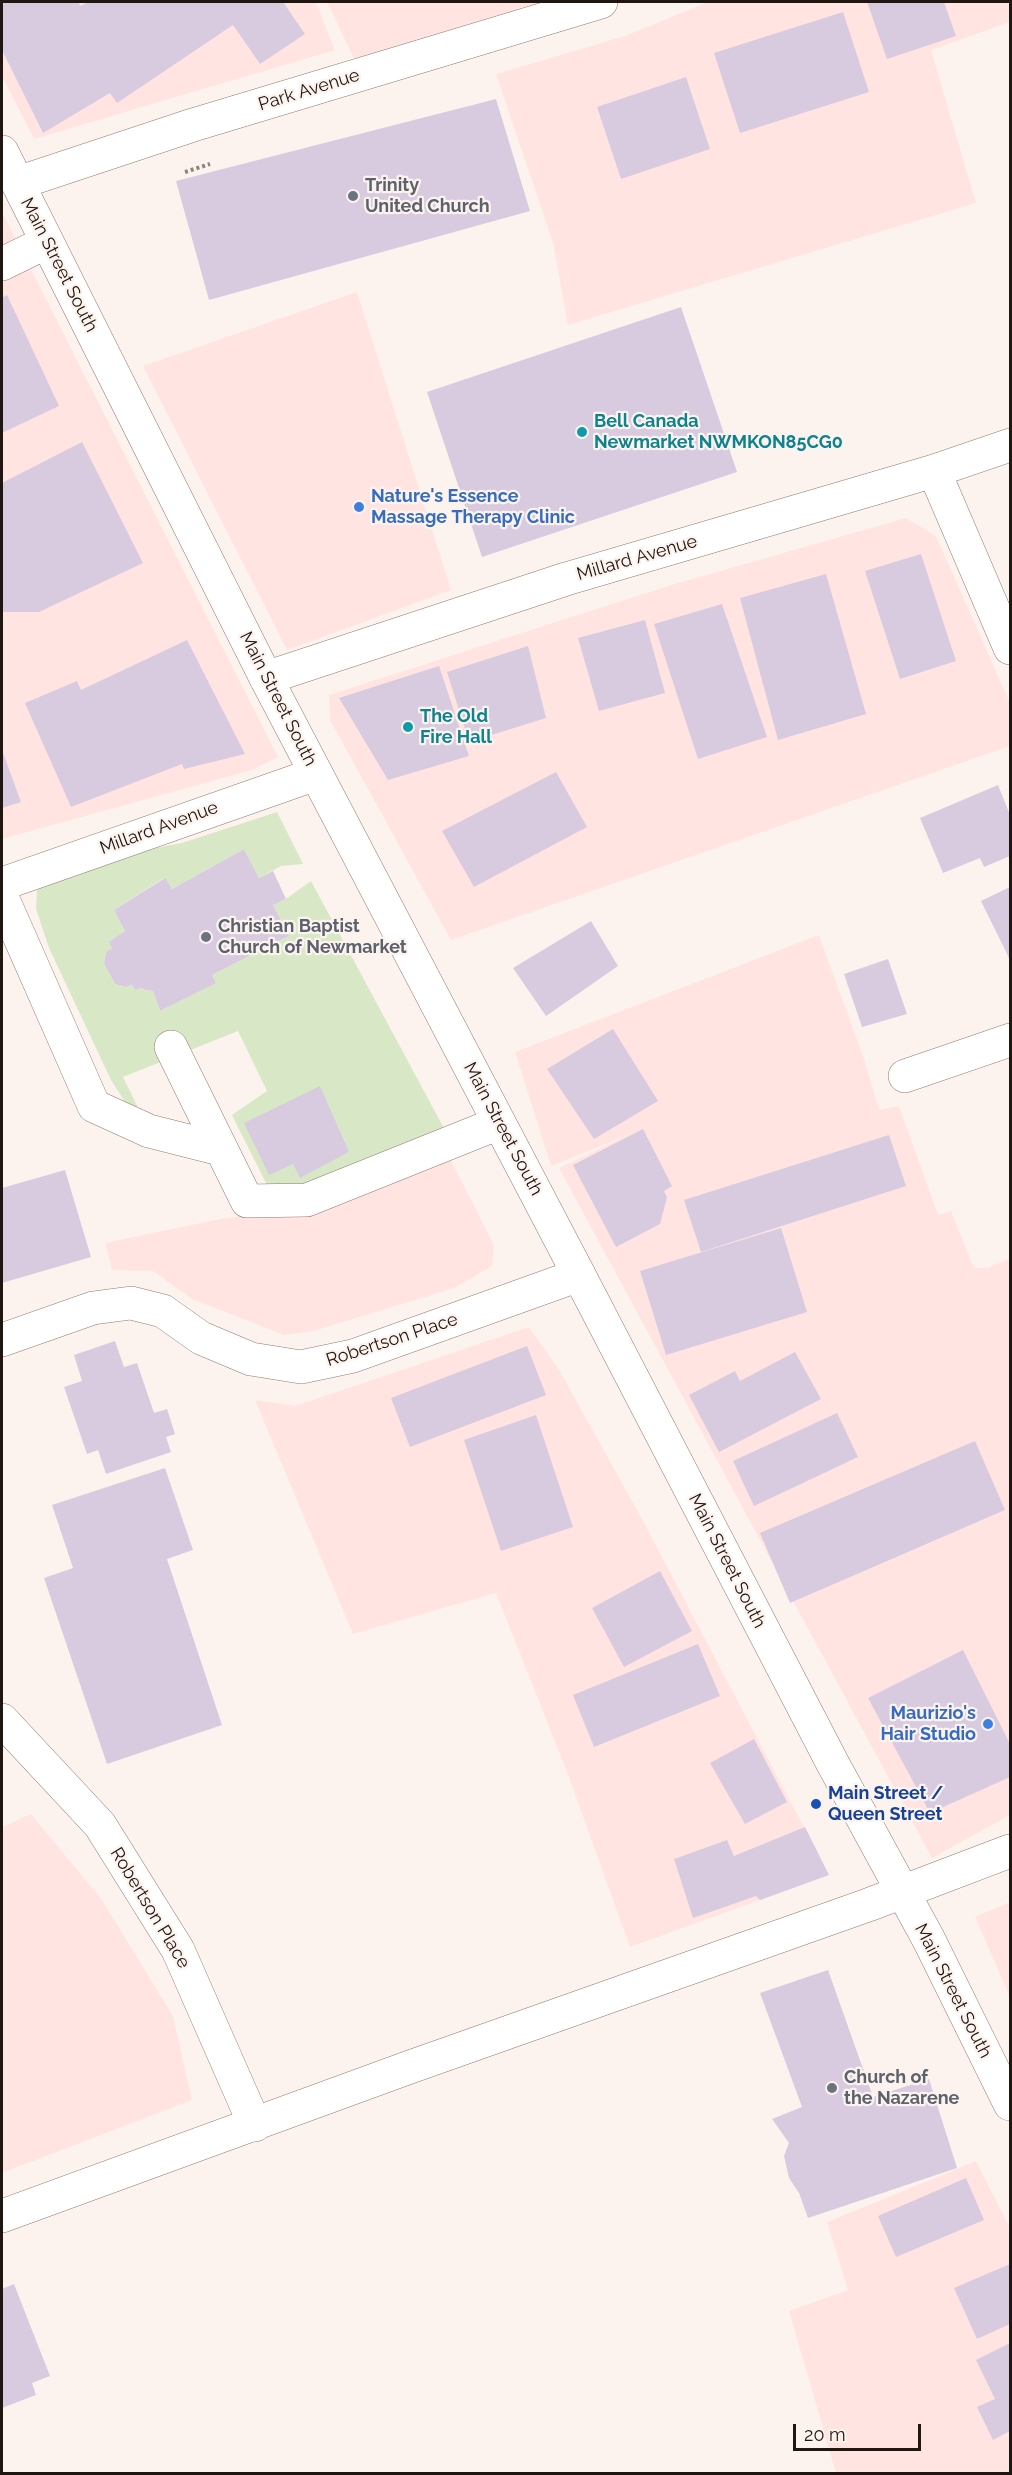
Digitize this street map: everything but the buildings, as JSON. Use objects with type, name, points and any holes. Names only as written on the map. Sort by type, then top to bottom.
[{"type":"main road","name":"Park Avenue","points":[[18,183],[193,124],[601,2]]},
{"type":"main road","name":"Main Street South","points":[[2,152],[266,678],[901,1893],[929,1940],[1011,2104]]},
{"type":"main road","points":[[2,264],[47,242]]},
{"type":"main road","name":"Millard Avenue","points":[[266,678],[566,579],[934,471],[1011,445]]},
{"type":"main road","points":[[934,471],[1011,648]]},
{"type":"main road","name":"Millard Avenue","points":[[2,884],[316,774]]},
{"type":"main road","points":[[2,897],[94,1106],[149,1131],[220,1149]]},
{"type":"main road","points":[[905,1076],[1011,1040]]},
{"type":"main road","points":[[171,1047],[248,1201],[307,1200],[499,1123]]},
{"type":"main road","name":"Robertson Place","points":[[2,1340],[93,1308],[131,1303],[163,1311],[201,1338],[251,1359],[301,1367],[353,1356],[579,1275]]},
{"type":"main road","name":"Robertson Place","points":[[2,1720],[100,1825],[178,1950],[255,2125]]},
{"type":"main road","points":[[15,2211],[410,2067],[901,1893],[1011,1851]]},
{"type":"shaded area","points":[[2,2],[316,2],[335,50],[34,139],[2,76]]},
{"type":"shaded area","points":[[327,2],[543,2],[361,73]]},
{"type":"shaded area","points":[[708,2],[1010,2],[1010,22],[931,50],[976,203],[568,325],[553,243],[496,74],[625,36]]},
{"type":"shaded area","points":[[2,212],[278,757],[252,770],[2,839]]},
{"type":"shaded area","points":[[357,292],[451,590],[287,650],[143,366]]},
{"type":"shaded area","points":[[906,518],[936,536],[1010,703],[1010,746],[451,940],[330,720],[329,695],[668,586]]},
{"type":"shaded area","points":[[819,935],[864,1059],[879,1110],[899,1106],[938,1215],[951,1211],[974,1268],[988,1268],[1010,1258],[1010,1815],[932,1858],[559,1168],[628,1135],[551,1166],[515,1052]]},
{"type":"shaded area","points":[[446,1151],[494,1245],[492,1266],[454,1288],[314,1331],[284,1335],[192,1299],[153,1271],[112,1270],[105,1243],[220,1219],[267,1213]]},
{"type":"shaded area","points":[[529,1327],[558,1368],[642,1519],[829,1875],[630,1947],[567,1772],[496,1593],[353,1634],[255,1400],[295,1406]]},
{"type":"shaded area","points":[[31,1814],[102,1900],[173,2016],[192,2100],[2,2173],[2,1827]]},
{"type":"shaded area","points":[[1010,1902],[1010,1997],[975,1917]]},
{"type":"shaded area","points":[[976,2161],[1010,2228],[1010,2473],[836,2473],[789,2311],[848,2290],[827,2222]]},
{"type":"green space","points":[[277,812],[303,864],[281,866],[259,878],[244,849],[172,889],[164,878],[114,910],[125,931],[110,942],[112,948],[106,952],[104,964],[115,984],[126,987],[132,985],[135,990],[142,988],[153,991],[160,1011],[215,983],[212,975],[289,936],[273,905],[286,899],[311,881],[446,1132],[291,1195],[267,1185],[232,1115],[267,1091],[238,1031],[123,1077],[146,1124],[137,1121],[111,1080],[49,948],[36,909],[37,890],[48,875],[103,858],[182,843]]},
{"type":"place","name":"Trinity United Church","points":[[353,196]]},
{"type":"place","name":"Bell Canada Newmarket NWMKON85CG0","points":[[582,432]]},
{"type":"place","name":"Nature's Essence Massage Therapy Clinic","points":[[359,507]]},
{"type":"place","name":"The Old Fire Hall","points":[[408,727]]},
{"type":"place","name":"Christian Baptist Church of Newmarket","points":[[206,937]]},
{"type":"place","name":"Maurizio's Hair Studio","points":[[988,1724]]},
{"type":"place","name":"Main Street / Queen Street","points":[[816,1804]]},
{"type":"place","name":"Church of the Nazarene","points":[[832,2088]]}]
